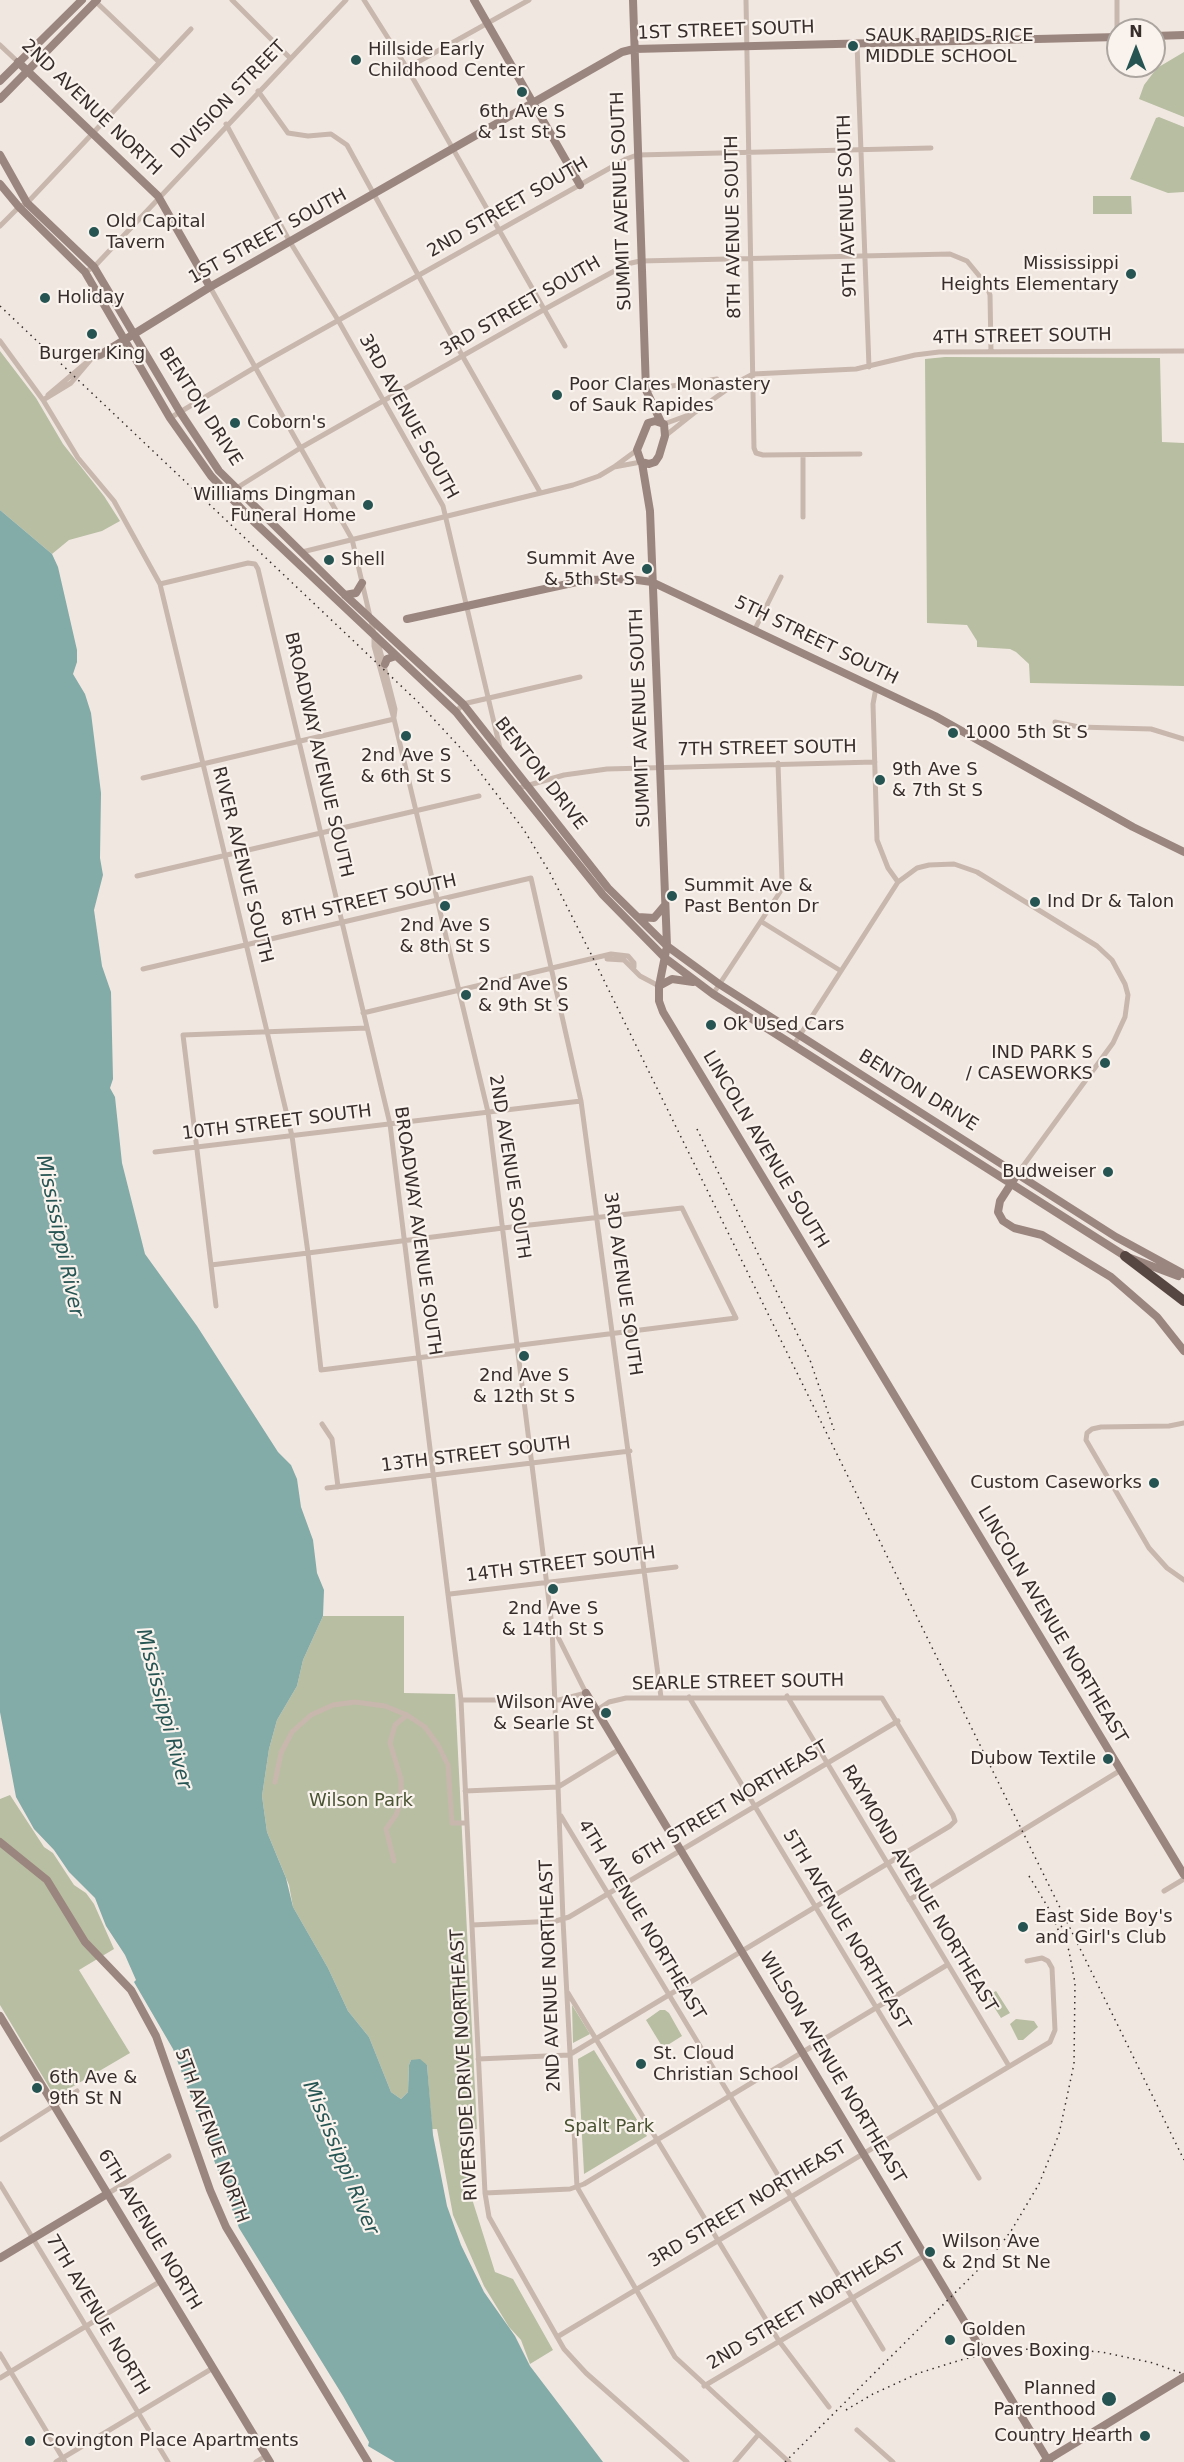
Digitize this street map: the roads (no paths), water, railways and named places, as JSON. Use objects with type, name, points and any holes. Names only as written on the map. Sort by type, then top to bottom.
[{"type":"highway","points":[[1125,1256],[1184,1301]]},
{"type":"street","points":[[0,81],[82,0]]},
{"type":"street","points":[[0,99],[95,0],[159,62]]},
{"type":"street","points":[[232,0],[290,58]]},
{"type":"street","name":"DIVISION STREET","points":[[89,270],[346,0]]},
{"type":"street","points":[[364,0],[407,68],[565,346]]},
{"type":"street","points":[[474,0],[535,102],[580,184]]},
{"type":"street","points":[[407,68],[529,0]]},
{"type":"street","name":"SUMMIT AVENUE SOUTH","points":[[633,0],[646,390],[649,400],[663,423],[665,435],[649,473],[648,489],[667,946]]},
{"type":"street","name":"8TH AVENUE SOUTH","points":[[746,0],[753,441],[756,453],[803,455]]},
{"type":"street","points":[[1117,0],[1117,18]]},
{"type":"street","points":[[0,226],[27,202],[191,29]]},
{"type":"street","points":[[1166,36],[1184,35]]},
{"type":"street","name":"1ST STREET SOUTH","points":[[43,400],[70,383],[93,357],[100,355],[210,287],[374,196],[622,52],[633,49],[1106,37]]},
{"type":"street","name":"9TH AVENUE SOUTH","points":[[858,44],[869,367]]},
{"type":"street","name":"2ND AVENUE NORTH","points":[[0,45],[158,196]]},
{"type":"street","points":[[258,91],[288,133],[298,136],[331,134],[347,145],[540,492]]},
{"type":"street","name":"3RD AVENUE SOUTH","points":[[226,124],[290,242],[338,320],[443,506],[501,750]]},
{"type":"street","name":"2ND STREET SOUTH","points":[[170,417],[580,184],[637,155],[931,148]]},
{"type":"street","name":"BENTON DRIVE","points":[[0,155],[27,202],[89,270],[206,454],[234,487],[345,595],[463,704],[501,750],[523,786],[603,896],[665,958],[713,994],[1125,1256],[1184,1276]]},
{"type":"street","name":"BENTON DRIVE","points":[[0,184],[19,207],[89,270]]},
{"type":"street","name":"2ND AVENUE SOUTH","points":[[158,196],[352,539],[374,634],[374,646],[394,719],[488,1112],[552,1626],[554,1700]]},
{"type":"street","name":"3RD STREET SOUTH","points":[[227,494],[234,487],[302,447],[545,309],[627,264],[640,261],[940,253],[967,261],[983,277],[989,290],[991,351]]},
{"type":"street","name":"BENTON DRIVE","points":[[130,337],[170,417],[197,458],[227,494],[456,712],[523,786],[609,888],[667,946],[719,984],[1116,1237],[1184,1276]]},
{"type":"street","name":"RIVER AVENUE SOUTH","points":[[0,341],[43,400],[78,458],[114,501],[160,584],[292,1136],[321,1370],[420,1358]]},
{"type":"street","name":"4TH STREET SOUTH","points":[[665,435],[736,382],[753,374],[869,367],[927,353],[1184,351]]},
{"type":"street","points":[[646,390],[717,379]]},
{"type":"street","name":"SUMMIT AVENUE SOUTH","points":[[648,489],[637,450],[648,423],[649,400]]},
{"type":"street","name":"4TH STREET SOUTH","points":[[663,423],[694,413]]},
{"type":"street","points":[[648,423],[663,423]]},
{"type":"street","points":[[302,552],[588,480],[614,467],[637,450]]},
{"type":"street","points":[[803,517],[803,455],[860,454]]},
{"type":"street","points":[[614,467],[655,462]]},
{"type":"street","name":"BROADWAY AVENUE SOUTH","points":[[160,584],[249,563],[255,564],[258,569],[390,1124],[450,1594],[461,1700]]},
{"type":"street","points":[[755,629],[781,577]]},
{"type":"street","name":"5TH STREET SOUTH","points":[[407,619],[586,580],[630,579],[652,582],[935,716],[1122,821],[1184,852]]},
{"type":"street","points":[[345,595],[356,593],[362,583]]},
{"type":"street","name":"2ND AVENUE SOUTH","points":[[374,634],[385,664],[395,709],[394,719]]},
{"type":"street","points":[[385,664],[387,659],[396,656]]},
{"type":"street","points":[[456,712],[463,704],[580,677]]},
{"type":"street","points":[[876,688],[873,704],[877,840],[888,868],[898,882]]},
{"type":"street","points":[[143,778],[394,719]]},
{"type":"street","points":[[1055,722],[1079,727],[1151,729],[1184,739]]},
{"type":"street","name":"7TH STREET SOUTH","points":[[523,786],[564,775],[607,769],[874,762]]},
{"type":"street","points":[[713,994],[780,892],[782,880],[778,764]]},
{"type":"street","points":[[137,876],[479,796]]},
{"type":"street","points":[[794,1046],[898,882],[917,868],[954,864],[977,872],[1097,946],[1112,960],[1125,984],[1128,995],[1125,1017],[1113,1042],[1018,1173],[1000,1201],[998,1212],[1003,1221],[1014,1228],[1041,1235],[1111,1277],[1157,1317],[1184,1351]]},
{"type":"street","name":"3RD AVENUE SOUTH","points":[[531,878],[581,1101],[630,1451],[661,1697]]},
{"type":"street","name":"8TH STREET SOUTH","points":[[143,969],[531,878]]},
{"type":"street","points":[[638,917],[654,918],[659,915],[665,904]]},
{"type":"street","points":[[762,921],[841,971]]},
{"type":"street","name":"LINCOLN AVENUE SOUTH","points":[[667,946],[659,986],[663,1012],[873,1362]]},
{"type":"street","points":[[363,1013],[617,953],[632,959],[640,976],[659,986],[672,979],[698,983]]},
{"type":"street","points":[[216,1306],[183,1035],[367,1028]]},
{"type":"street","name":"10TH STREET SOUTH","points":[[155,1152],[581,1101]]},
{"type":"street","points":[[211,1264],[682,1208],[736,1318],[420,1358]]},
{"type":"street","name":"LINCOLN AVENUE NORTHEAST","points":[[873,1362],[1184,1877]]},
{"type":"street","points":[[1184,1423],[1169,1426],[1101,1427],[1088,1433],[1088,1448],[1149,1548],[1167,1568],[1184,1580]]},
{"type":"street","points":[[322,1424],[332,1438],[338,1487]]},
{"type":"street","name":"13TH STREET SOUTH","points":[[327,1488],[630,1451]]},
{"type":"street","name":"14TH STREET SOUTH","points":[[450,1594],[676,1567]]},
{"type":"street","name":"2ND AVENUE SOUTH","points":[[552,1626],[586,1694]]},
{"type":"street","points":[[461,1700],[554,1700],[586,1694]]},
{"type":"street","name":"WILSON AVENUE NORTHEAST","points":[[586,1694],[864,2153],[1047,2461]]},
{"type":"street","name":"SEARLE STREET SOUTH","points":[[597,1710],[609,1702],[626,1698],[787,1696],[882,1698],[898,1721]]},
{"type":"street","name":"RAYMOND AVENUE NORTHEAST","points":[[787,1696],[825,1763],[1009,2066]]},
{"type":"street","name":"5TH AVENUE NORTHEAST","points":[[689,1697],[980,2178]]},
{"type":"street","name":"RIVERSIDE DRIVE NORTHEAST","points":[[461,1700],[485,2193],[493,2227],[557,2337],[574,2361],[687,2462]]},
{"type":"street","name":"2ND AVENUE NORTHEAST","points":[[554,1700],[577,2187],[675,2357],[789,2462]]},
{"type":"street","points":[[275,1782],[281,1753],[292,1732],[311,1715],[333,1705],[355,1702],[385,1706],[407,1715],[425,1727],[438,1745],[448,1765],[452,1822],[467,1822]]},
{"type":"street","points":[[394,1861],[386,1829],[396,1815],[401,1802],[401,1779],[390,1743],[395,1725],[407,1715]]},
{"type":"street","points":[[478,2059],[570,2055],[950,1826],[954,1821],[953,1815],[898,1721]]},
{"type":"street","name":"6TH STREET NORTHEAST","points":[[472,1925],[563,1920],[609,1896],[825,1763],[898,1721]]},
{"type":"street","points":[[465,1791],[558,1786],[620,1749]]},
{"type":"street","points":[[909,1900],[1121,1770]]},
{"type":"street","name":"4TH AVENUE NORTHEAST","points":[[560,1814],[882,2349]]},
{"type":"street","name":"5TH AVENUE NORTH","points":[[0,1842],[46,1880],[85,1942],[131,1990],[156,2036],[210,2190],[226,2227],[368,2462]]},
{"type":"street","points":[[1164,1891],[1184,1877]]},
{"type":"street","name":"3RD STREET NORTHEAST","points":[[557,2337],[1050,2042],[1055,2030],[1052,1968],[1048,1961],[1042,1958],[1027,1960]]},
{"type":"street","points":[[485,2193],[577,2187],[947,1965]]},
{"type":"street","points":[[567,1991],[779,2341],[829,2407]]},
{"type":"street","name":"6TH AVENUE NORTH","points":[[0,2017],[268,2459]]},
{"type":"street","points":[[0,2140],[77,2091]]},
{"type":"street","points":[[0,2258],[169,2156]]},
{"type":"street","name":"7TH AVENUE NORTH","points":[[0,2184],[168,2462]]},
{"type":"street","name":"2ND STREET NORTHEAST","points":[[704,2386],[924,2254]]},
{"type":"street","points":[[0,2378],[160,2281]]},
{"type":"street","points":[[0,2354],[64,2460]]},
{"type":"street","points":[[56,2462],[64,2460],[138,2412],[213,2368]]},
{"type":"street","points":[[1047,2461],[1184,2377]]},
{"type":"street","points":[[857,2430],[893,2462]]},
{"type":"street","points":[[735,2462],[758,2434]]},
{"type":"street","points":[[256,2462],[268,2459]]},
{"type":"water","name":"Mississippi River","points":[[0,510],[52,554],[58,567],[77,650],[77,662],[73,674],[85,694],[91,713],[101,793],[100,858],[103,875],[94,910],[102,966],[111,992],[113,1079],[110,1088],[115,1097],[122,1163],[145,1254],[197,1326],[278,1452],[291,1465],[297,1479],[301,1507],[313,1540],[317,1573],[324,1590],[323,1616],[303,1660],[297,1686],[277,1720],[269,1749],[262,1796],[267,1832],[286,1878],[293,1907],[328,1968],[348,2011],[369,2037],[391,2092],[401,2099],[408,2092],[411,2060],[420,2059],[427,2065],[433,2135],[447,2206],[461,2245],[484,2292],[515,2336],[530,2366],[603,2462],[395,2462],[368,2446],[369,2442],[343,2396],[239,2228],[173,2049],[134,1982],[136,1980],[125,1955],[106,1926],[95,1898],[69,1872],[54,1850],[34,1829],[16,1797],[0,1712]]},
{"type":"railway","points":[[0,306],[418,702],[466,754],[524,830],[550,873],[593,958],[1184,2160]]},
{"type":"railway","points":[[697,1129],[810,1360],[834,1430]]},
{"type":"railway","points":[[1029,1876],[1049,1909],[1060,1934]]},
{"type":"railway","points":[[785,2462],[992,2256],[1011,2231],[1039,2184],[1059,2134],[1074,2064],[1075,1983],[1061,1925]]},
{"type":"railway","points":[[846,2410],[873,2394],[919,2373],[964,2359],[1004,2351],[1042,2348],[1102,2352],[1153,2363],[1184,2374]]},
{"type":"place","name":"SAUK RAPIDS-RICE MIDDLE SCHOOL","points":[[853,46]]},
{"type":"place","name":"Hillside Early Childhood Center","points":[[356,60]]},
{"type":"place","name":"6th Ave S & 1st St S","points":[[522,92]]},
{"type":"place","name":"Old Capital Tavern","points":[[94,232]]},
{"type":"place","name":"Mississippi Heights Elementary","points":[[1131,274]]},
{"type":"place","name":"Holiday","points":[[45,298]]},
{"type":"place","name":"Burger King","points":[[92,334]]},
{"type":"place","name":"Poor Clares Monastery of Sauk Rapides","points":[[557,395]]},
{"type":"place","name":"Coborn's","points":[[235,423]]},
{"type":"place","name":"Williams Dingman Funeral Home","points":[[368,505]]},
{"type":"place","name":"Shell","points":[[329,560]]},
{"type":"place","name":"Summit Ave & 5th St S","points":[[647,569]]},
{"type":"place","name":"1000 5th St S","points":[[953,733]]},
{"type":"place","name":"2nd Ave S & 6th St S","points":[[406,736]]},
{"type":"place","name":"9th Ave S & 7th St S","points":[[880,780]]},
{"type":"place","name":"Summit Ave & Past Benton Dr","points":[[672,896]]},
{"type":"place","name":"Ind Dr & Talon","points":[[1035,902]]},
{"type":"place","name":"2nd Ave S & 8th St S","points":[[445,906]]},
{"type":"place","name":"2nd Ave S & 9th St S","points":[[466,995]]},
{"type":"place","name":"Ok Used Cars","points":[[711,1025]]},
{"type":"place","name":"IND PARK S / CASEWORKS","points":[[1105,1063]]},
{"type":"place","name":"Budweiser","points":[[1108,1172]]},
{"type":"place","name":"2nd Ave S & 12th St S","points":[[524,1356]]},
{"type":"place","name":"Custom Caseworks","points":[[1154,1483]]},
{"type":"place","name":"2nd Ave S & 14th St S","points":[[553,1589]]},
{"type":"place","name":"Wilson Ave & Searle St","points":[[606,1713]]},
{"type":"place","name":"Dubow Textile","points":[[1108,1759]]},
{"type":"place","name":"East Side Boy's and Girl's Club","points":[[1023,1927]]},
{"type":"place","name":"St. Cloud Christian School","points":[[641,2064]]},
{"type":"place","name":"6th Ave & 9th St N","points":[[37,2088]]},
{"type":"place","name":"Wilson Ave & 2nd St Ne","points":[[930,2252]]},
{"type":"place","name":"Golden Gloves Boxing","points":[[950,2340]]},
{"type":"place","name":"Planned Parenthood","points":[[1109,2399]]},
{"type":"place","name":"Country Hearth","points":[[1145,2436]]},
{"type":"place","name":"Covington Place Apartments","points":[[30,2441]]},
{"type":"park label","name":"Wilson Park","points":[[361,1801]]},
{"type":"park label","name":"Spalt Park","points":[[609,2127]]}]
